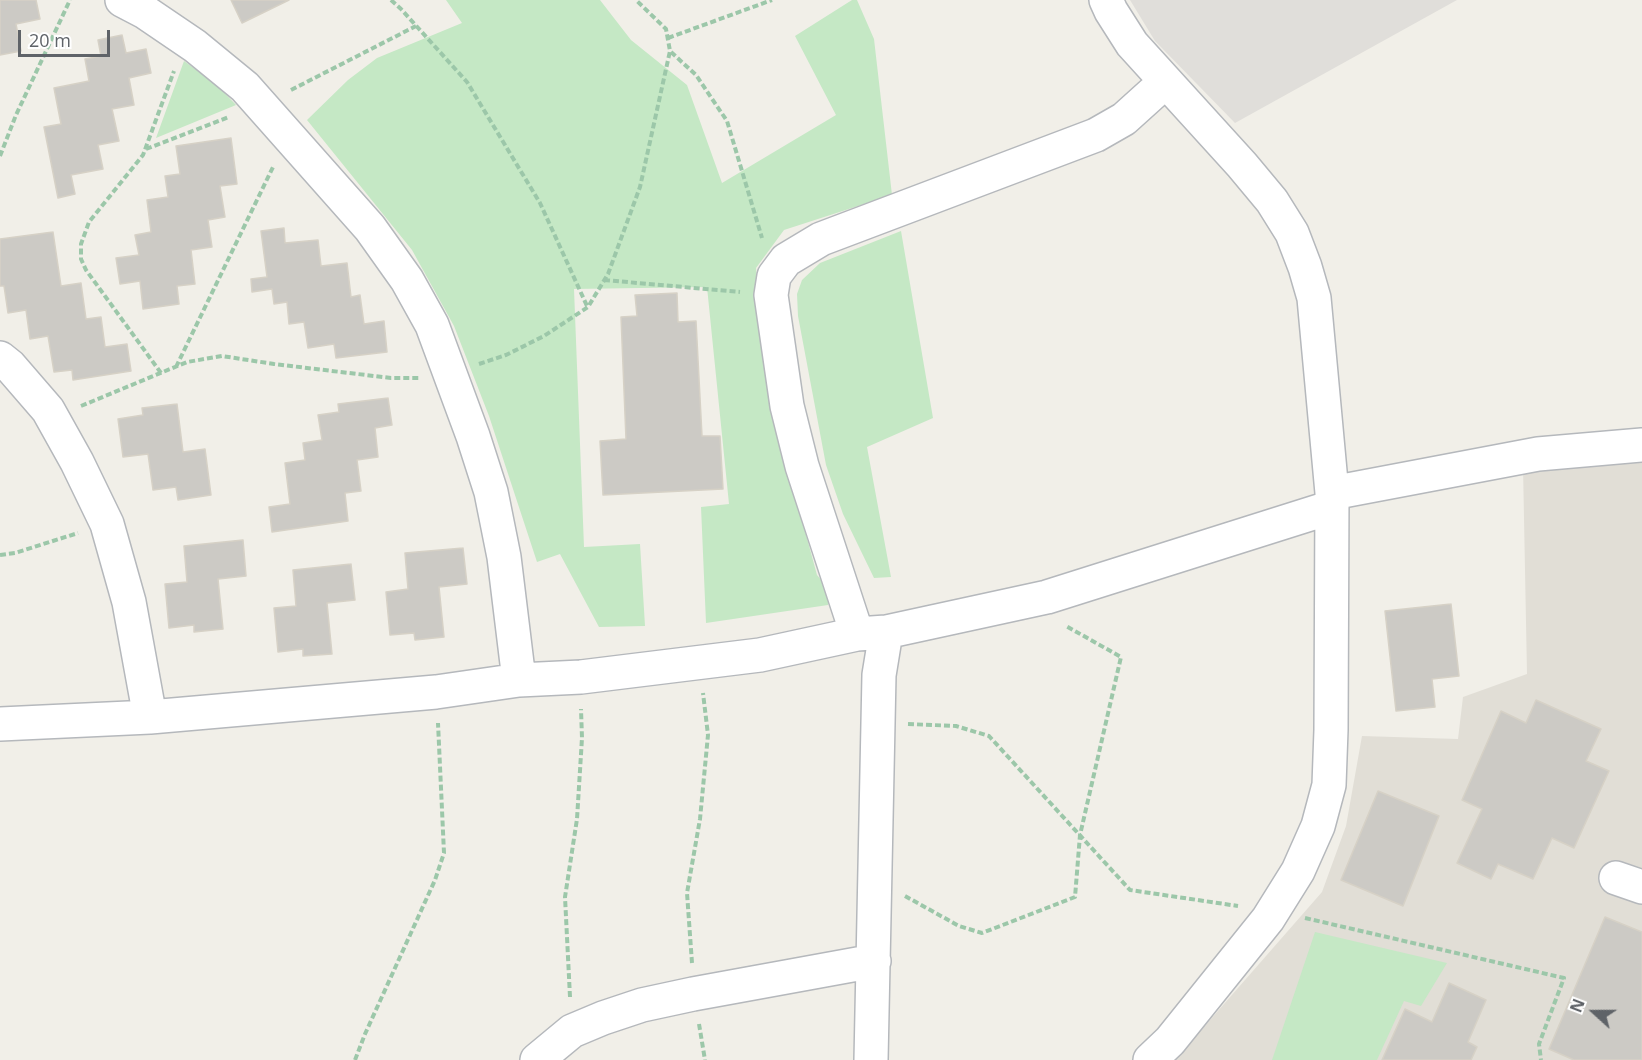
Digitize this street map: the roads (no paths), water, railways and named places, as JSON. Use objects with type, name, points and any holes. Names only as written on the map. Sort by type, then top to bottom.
[{"type":"street","points":[[122,0],[145,12],[185,39],[245,87],[370,228],[407,280],[432,325],[491,492],[504,557],[519,680]]},
{"type":"street","points":[[1106,0],[1132,45],[1250,174],[1272,201],[1292,234],[1314,298],[1332,500],[1329,785],[1318,826],[1298,871],[1273,911],[1170,1041],[1150,1060]]},
{"type":"street","points":[[872,1060],[879,675],[871,633],[802,466],[787,406],[773,285],[786,260],[821,239],[1096,135],[1124,119],[1165,81]]},
{"type":"street","points":[[0,358],[10,366],[48,410],[77,462],[107,524],[129,602],[150,717]]},
{"type":"street","points":[[0,724],[150,717],[436,692],[519,680],[581,677],[760,655],[1047,597],[1332,500],[1538,454],[1642,445]]},
{"type":"street","points":[[537,1060],[572,1030],[642,1005],[874,961]]}]
